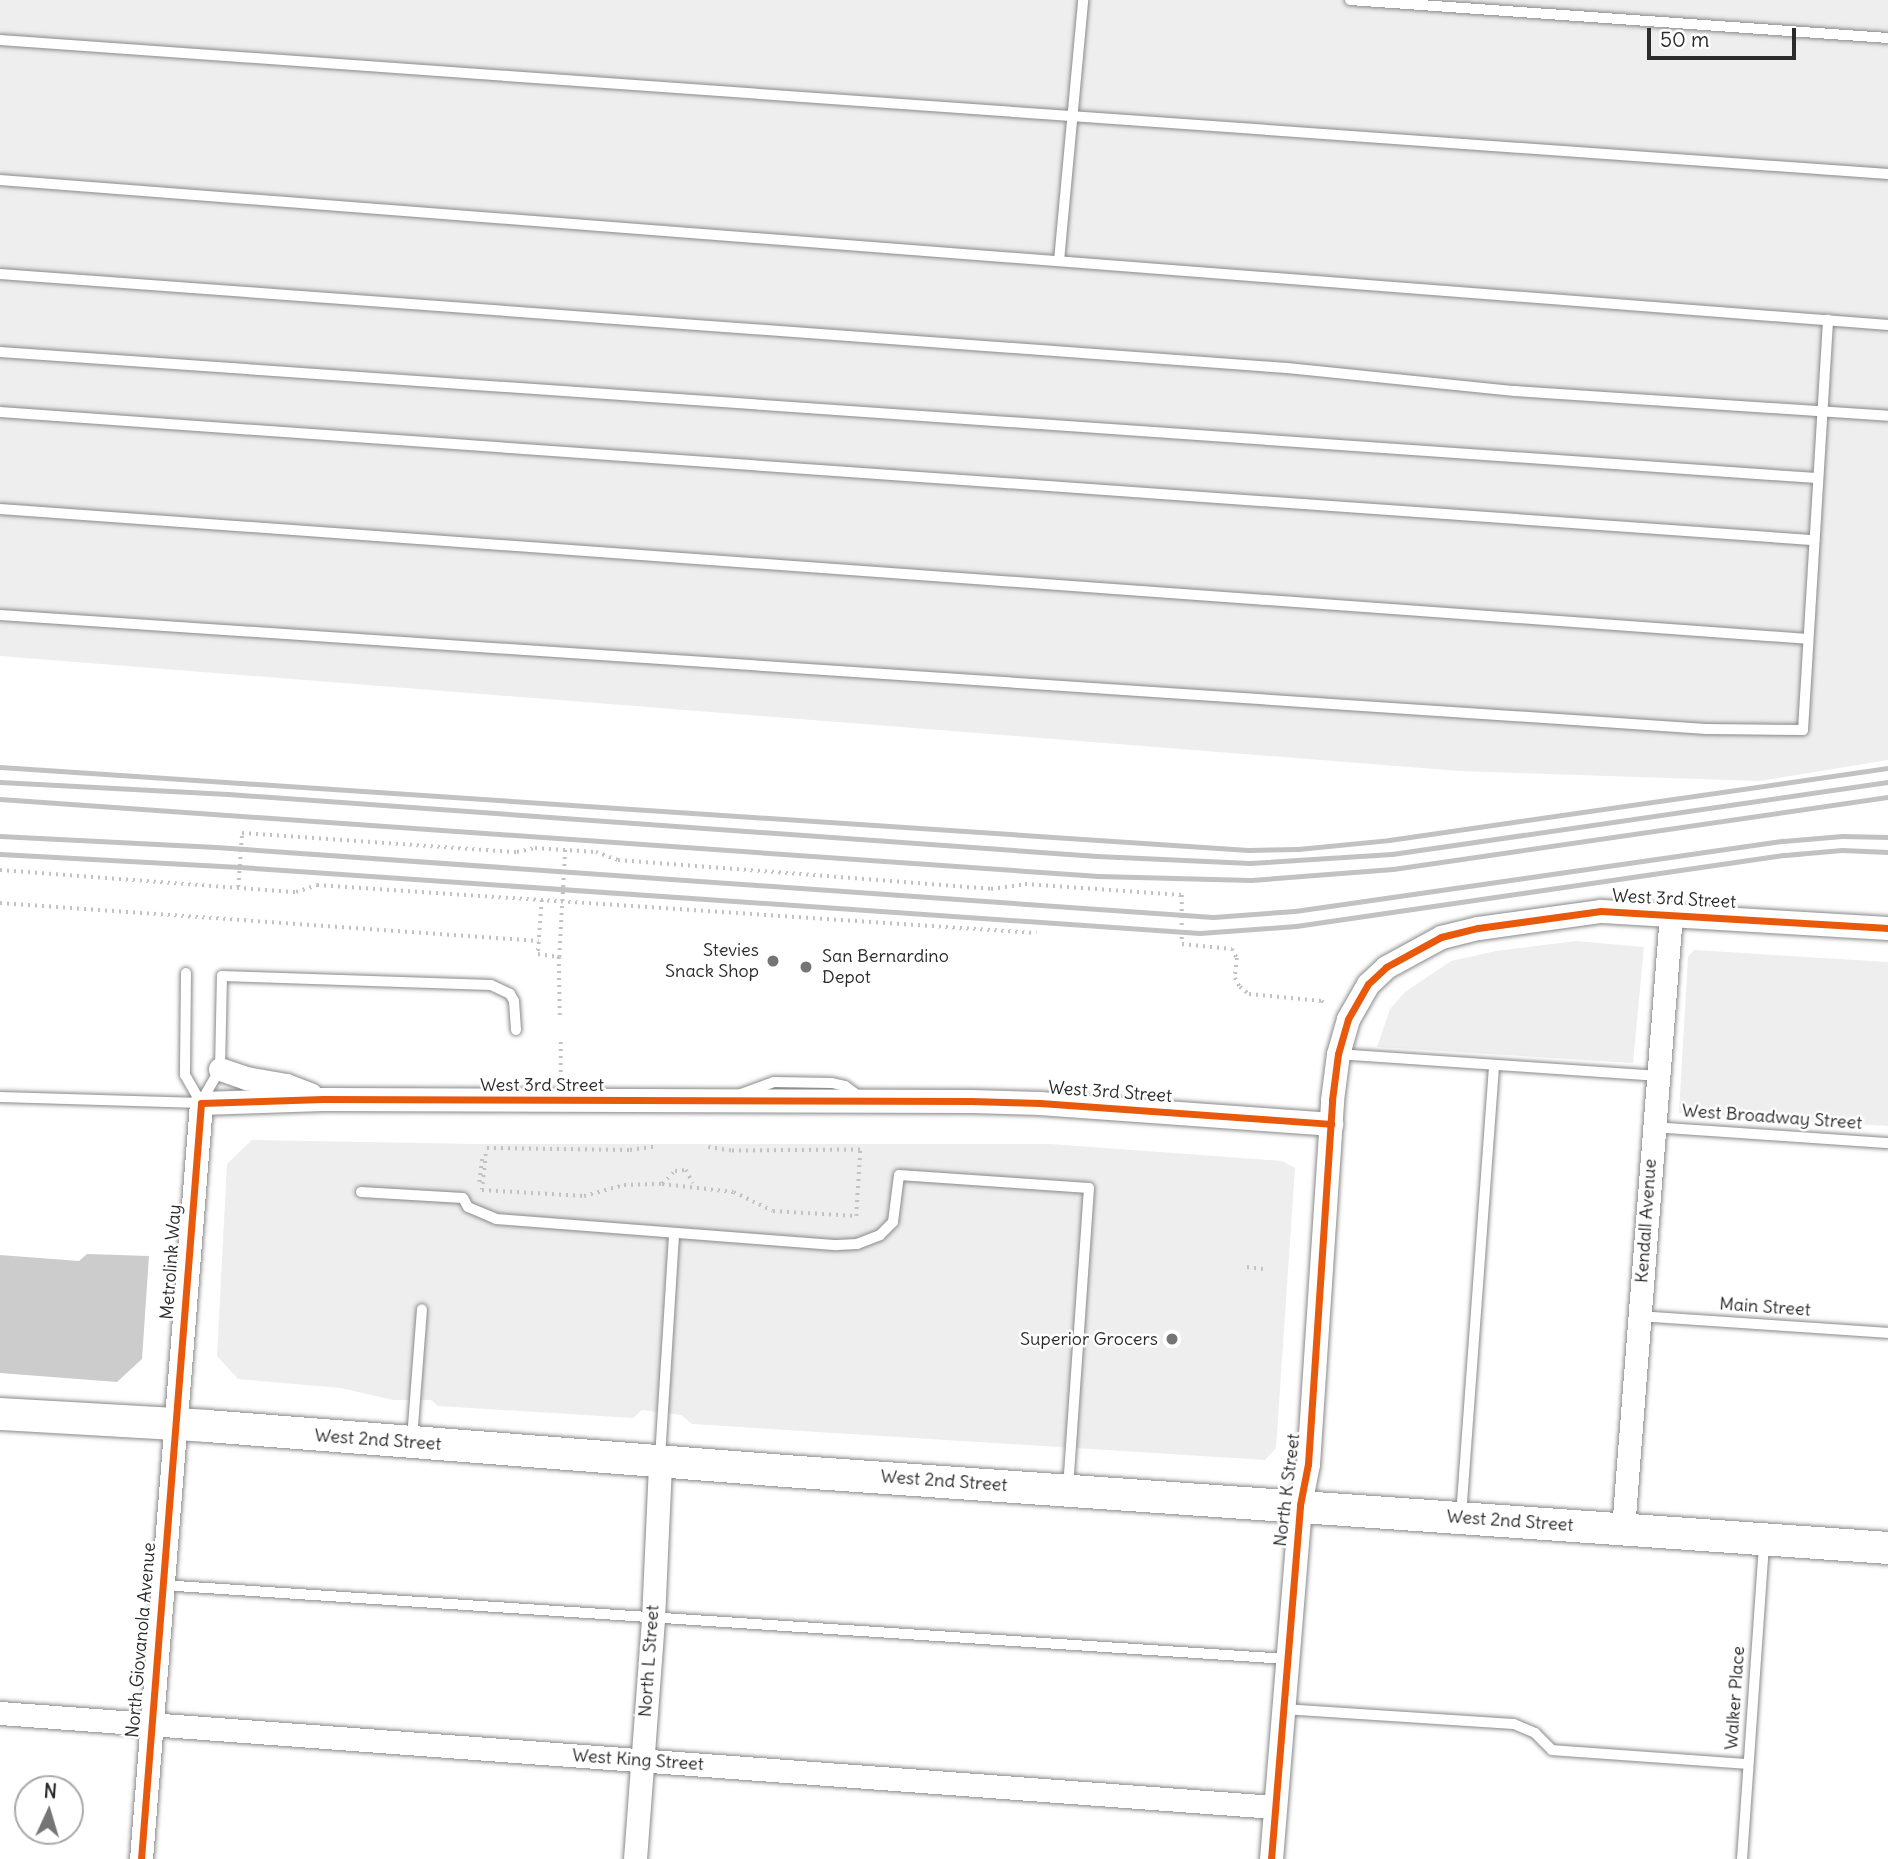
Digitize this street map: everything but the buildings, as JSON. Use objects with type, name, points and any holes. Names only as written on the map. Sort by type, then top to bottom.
[{"type":"main road","name":"West 2nd Street","points":[[0,1414],[175,1424],[660,1462],[1888,1548]]},
{"type":"street","name":"West 3rd Street","points":[[201,1103],[323,1099],[1040,1103],[1331,1124],[1338,1054],[1348,1019],[1368,984],[1386,967],[1441,937],[1478,928],[1601,911],[1888,928]]},
{"type":"street","name":"Kendall Avenue","points":[[1623,1529],[1671,914]]},
{"type":"street","points":[[220,1069],[246,1078],[286,1084],[323,1099]]},
{"type":"street","name":"Metrolink Way","points":[[175,1424],[201,1103]]},
{"type":"street","name":"North K Street","points":[[1271,1859],[1300,1505],[1308,1464],[1331,1124]]},
{"type":"street","name":"North Giovanola Avenue","points":[[141,1859],[149,1724],[175,1424]]},
{"type":"street","name":"North L Street","points":[[635,1859],[653,1619],[660,1462]]},
{"type":"street","name":"West King Street","points":[[0,1713],[1275,1807]]},
{"type":"lane","points":[[1059,261],[1083,0]]},
{"type":"lane","points":[[1350,0],[1888,38]]},
{"type":"lane","points":[[0,40],[1888,174]]},
{"type":"lane","points":[[0,180],[1888,325]]},
{"type":"lane","points":[[0,274],[1287,368],[1515,391],[1888,416]]},
{"type":"lane","points":[[0,615],[1706,729],[1803,730],[1828,320]]},
{"type":"lane","points":[[0,352],[1817,478]]},
{"type":"lane","points":[[0,412],[1814,540]]},
{"type":"lane","points":[[0,509],[1807,639]]},
{"type":"lane","points":[[186,973],[185,1076],[201,1103]]},
{"type":"lane","name":"Metrolink Way","points":[[201,1103],[220,1069],[222,976],[491,985],[510,994],[514,1001],[516,1030]]},
{"type":"lane","points":[[1338,1054],[1658,1076]]},
{"type":"lane","points":[[1461,1517],[1494,1065]]},
{"type":"lane","name":"West 3rd Street","points":[[0,1097],[201,1103]]},
{"type":"lane","name":"West Broadway Street","points":[[1653,1127],[1888,1143]]},
{"type":"lane","points":[[361,1192],[463,1198],[468,1207],[496,1219],[837,1245],[857,1244],[880,1235],[893,1222],[899,1175],[1089,1188],[1068,1489]]},
{"type":"lane","points":[[660,1462],[674,1234]]},
{"type":"lane","points":[[412,1443],[422,1309]]},
{"type":"lane","name":"Main Street","points":[[1639,1316],[1888,1334]]},
{"type":"lane","name":"Walker Place","points":[[1742,1859],[1764,1540]]},
{"type":"lane","points":[[161,1585],[1287,1659]]},
{"type":"lane","points":[[1283,1709],[1514,1724],[1535,1733],[1552,1750],[1748,1764]]},
{"type":"path","points":[[238,887],[242,833],[517,852],[535,848],[596,852],[618,860],[991,889],[1025,884],[1182,895],[1182,944],[1232,949],[1237,958],[1235,978],[1240,987],[1250,994],[1322,1001],[1324,1004]]},
{"type":"path","points":[[560,1016],[559,957],[565,850]]},
{"type":"path","points":[[0,870],[296,891],[317,885],[1036,933]]},
{"type":"path","points":[[542,900],[538,954],[559,957]]},
{"type":"path","points":[[0,903],[539,941]]},
{"type":"path","points":[[561,1042],[561,1087]]},
{"type":"path","points":[[487,1148],[602,1147],[629,1150],[657,1146]]},
{"type":"path","points":[[486,1154],[482,1190],[584,1196],[624,1185],[662,1184],[734,1192],[773,1211],[856,1216],[860,1150],[828,1148],[817,1151],[809,1148],[731,1151],[705,1147]]},
{"type":"path","points":[[479,1182],[482,1159]]},
{"type":"path","points":[[662,1184],[675,1171],[687,1170],[693,1183]]},
{"type":"path","points":[[1247,1267],[1263,1269]]},
{"type":"shaded area","points":[[0,0],[1888,0],[1888,760],[1760,781],[1460,771],[0,656]]},
{"type":"shaded area","points":[[1576,941],[1644,947],[1633,1063],[1377,1047],[1390,1009],[1405,992],[1451,961],[1496,951]]},
{"type":"shaded area","points":[[1694,950],[1888,962],[1888,1126],[1679,1113],[1688,957]]},
{"type":"shaded area","points":[[252,1140],[477,1144],[1050,1144],[1282,1161],[1295,1168],[1276,1448],[1265,1460],[692,1424],[681,1415],[642,1410],[633,1418],[438,1406],[431,1400],[393,1400],[341,1388],[238,1379],[217,1356],[227,1164]]},
{"type":"shaded area","points":[[87,1254],[149,1256],[142,1359],[117,1382],[0,1373],[0,1255],[79,1261]]},
{"type":"railway","points":[[0,767],[1248,850],[1298,849],[1389,840],[1888,768]]},
{"type":"railway","points":[[0,782],[228,794],[1097,856],[1250,863],[1392,854],[1888,782]]},
{"type":"railway","points":[[0,799],[1098,876],[1251,880],[1393,869],[1888,797]]},
{"type":"railway","points":[[0,836],[216,847],[1213,917],[1295,911],[1783,841],[1842,836],[1888,837]]},
{"type":"railway","points":[[0,854],[240,867],[1200,933],[1296,926],[1785,855],[1842,850],[1888,852]]},
{"type":"cycle path","points":[[1271,1859],[1300,1505],[1308,1464],[1332,1100],[1338,1054],[1348,1019],[1368,984],[1386,967],[1441,937],[1478,928],[1601,911],[1888,928]]},
{"type":"cycle path","points":[[141,1859],[201,1103],[323,1099],[971,1101],[1040,1103],[1331,1124]]},
{"type":"place","name":"Stevies Snack Shop","points":[[773,961]]},
{"type":"place","name":"San Bernardino Depot","points":[[806,967]]},
{"type":"place","name":"Superior Grocers","points":[[1172,1339]]}]
